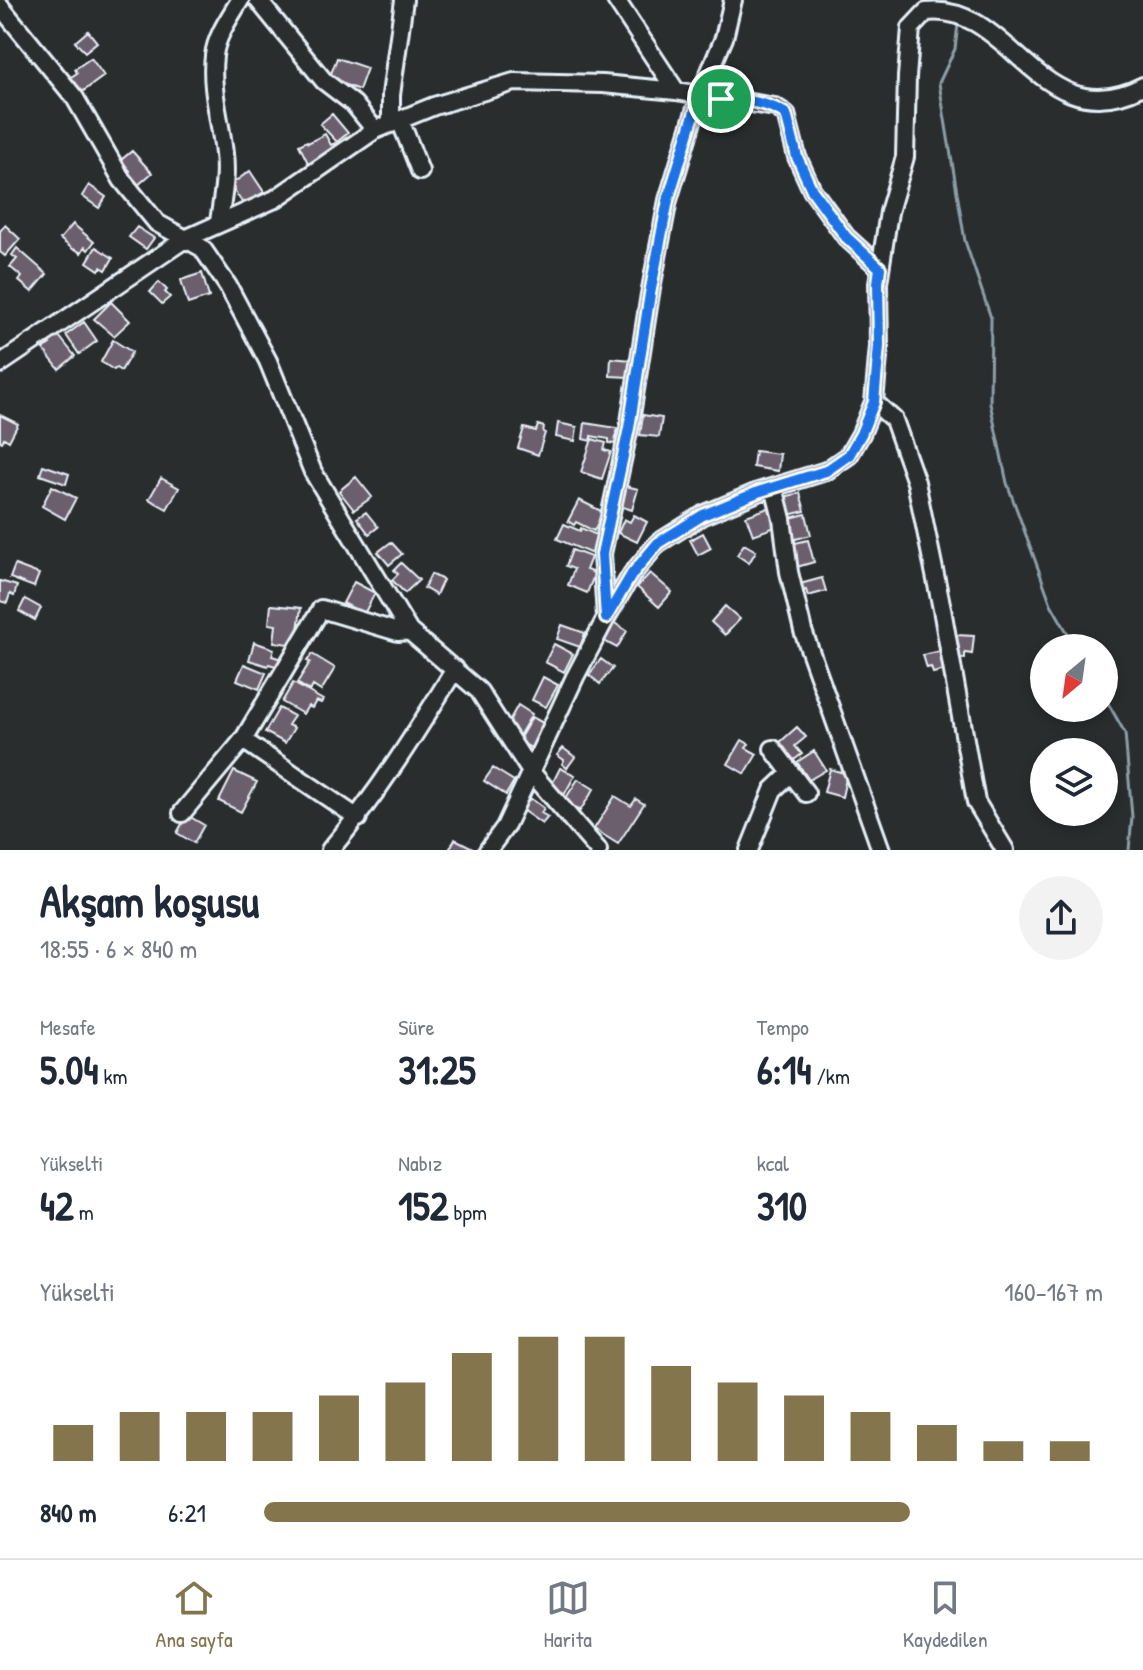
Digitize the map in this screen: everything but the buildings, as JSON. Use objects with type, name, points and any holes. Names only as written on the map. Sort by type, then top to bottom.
[{"type":"street","points":[[219,222],[225,185],[225,156],[215,100],[214,54],[224,26],[240,0]]},
{"type":"street","points":[[258,0],[324,81],[389,125],[420,171]]},
{"type":"street","points":[[389,125],[404,0]]},
{"type":"street","points":[[616,0],[676,91]]},
{"type":"street","points":[[606,618],[602,554],[629,428],[668,200],[700,95],[724,38],[733,0]]},
{"type":"street","points":[[0,6],[75,98],[122,180],[157,223],[202,248],[228,286],[268,361],[313,472],[409,631],[479,691],[531,772],[598,850]]},
{"type":"street","points":[[488,850],[505,827],[606,618],[632,574],[658,543],[703,515],[774,487],[826,471],[849,455],[861,434],[874,402],[879,346],[878,283],[889,212],[905,157],[911,28],[934,7],[963,15],[1061,89],[1087,99],[1126,94],[1143,86]]},
{"type":"street","points":[[0,364],[185,239],[275,199],[389,125],[434,106],[514,82],[603,84],[676,91],[775,107],[786,114],[797,157],[812,190],[846,237],[880,268]]},
{"type":"street","points":[[874,402],[894,420],[916,482],[976,802],[1005,850]]},
{"type":"street","points":[[774,487],[803,631],[881,850]]},
{"type":"street","points":[[182,813],[243,740],[321,609],[398,632],[409,631]]},
{"type":"street","points":[[330,850],[358,818],[455,669]]},
{"type":"street","points":[[243,740],[358,818]]},
{"type":"street","points":[[773,749],[806,793]]},
{"type":"street","points":[[749,850],[773,790],[791,773]]},
{"type":"waterway","points":[[958,24],[955,49],[939,83],[965,241],[991,318],[990,403],[1007,483],[1051,604],[1068,634]]},
{"type":"waterway","points":[[1118,721],[1125,733],[1132,817],[1129,850]]},
{"type":"route","points":[[700,95],[721,99],[775,107],[786,114],[797,157],[812,190],[846,237],[880,268],[879,346],[874,402],[849,455],[826,471],[758,492],[703,515],[658,543],[632,574],[606,618],[602,554],[629,428],[668,200],[700,95]]}]
